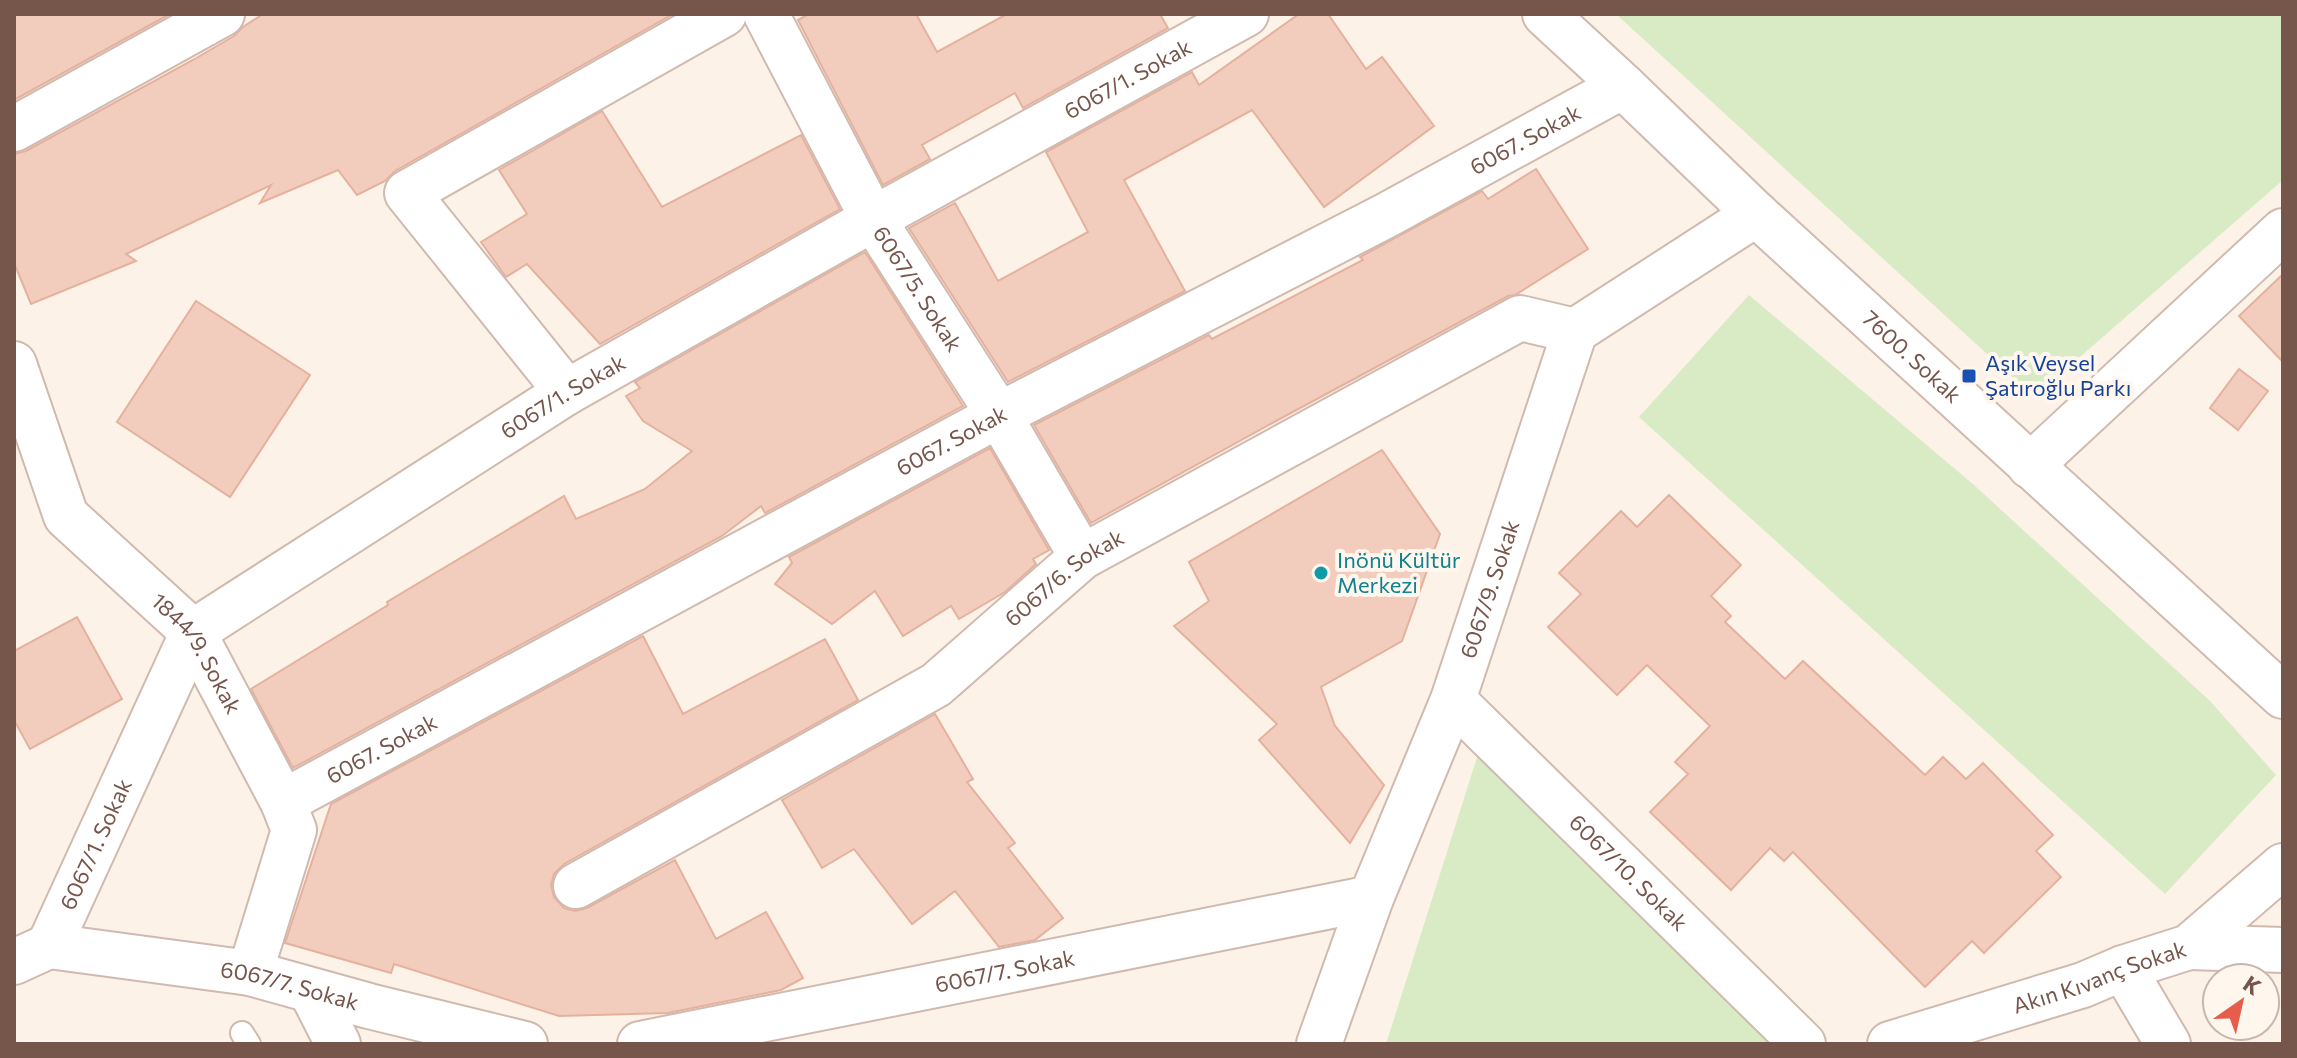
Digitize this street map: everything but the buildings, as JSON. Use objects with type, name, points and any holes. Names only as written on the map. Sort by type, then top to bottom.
[{"type":"street","points":[[14,129],[222,14]]},
{"type":"street","points":[[567,392],[407,193],[724,14]]},
{"type":"street","name":"6067/5. Sokak","points":[[766,14],[873,219],[999,415],[1082,557]]},
{"type":"street","name":"6067/1. Sokak","points":[[31,954],[193,632],[567,392],[1246,14]]},
{"type":"street","name":"7600. Sokak","points":[[1545,14],[1756,214],[2283,696]]},
{"type":"street","name":"6067. Sokak","points":[[283,802],[999,415],[1387,215],[1623,86]]},
{"type":"street","points":[[1575,331],[1756,214]]},
{"type":"street","points":[[2030,466],[2283,231]]},
{"type":"street","name":"6067/6. Sokak","points":[[576,886],[936,685],[1082,557],[1520,318],[1575,331]]},
{"type":"street","name":"6067/9. Sokak","points":[[1319,1044],[1371,898],[1453,700],[1575,331]]},
{"type":"street","name":"1844/9. Sokak","points":[[14,364],[66,516],[193,632],[283,802],[294,830],[250,973]]},
{"type":"street","name":"6067/10. Sokak","points":[[1453,700],[1803,1044]]},
{"type":"street","name":"Akın Kıvanç Sokak","points":[[1890,1044],[2083,985],[2123,968],[2189,947],[2283,866]]},
{"type":"street","name":"6067/7. Sokak","points":[[640,1044],[767,1032],[1371,898]]},
{"type":"street","points":[[2189,947],[2283,950]]},
{"type":"street","name":"6067/7. Sokak","points":[[31,954],[250,973],[525,1044]]},
{"type":"street","points":[[2123,968],[2168,1044]]},
{"type":"street","points":[[311,991],[338,1044]]},
{"type":"green space","points":[[1616,14],[2283,14],[2283,180],[2034,397]]},
{"type":"green space","points":[[1749,295],[1974,485],[2210,701],[2276,775],[2165,894],[1639,417]]},
{"type":"green space","points":[[1480,748],[1784,1044],[1386,1044]]},
{"type":"place","name":"Aşık Veysel Şatıroğlu Parkı","points":[[1969,376]]},
{"type":"place","name":"Inönü Kültür Merkezi","points":[[1321,573]]}]
